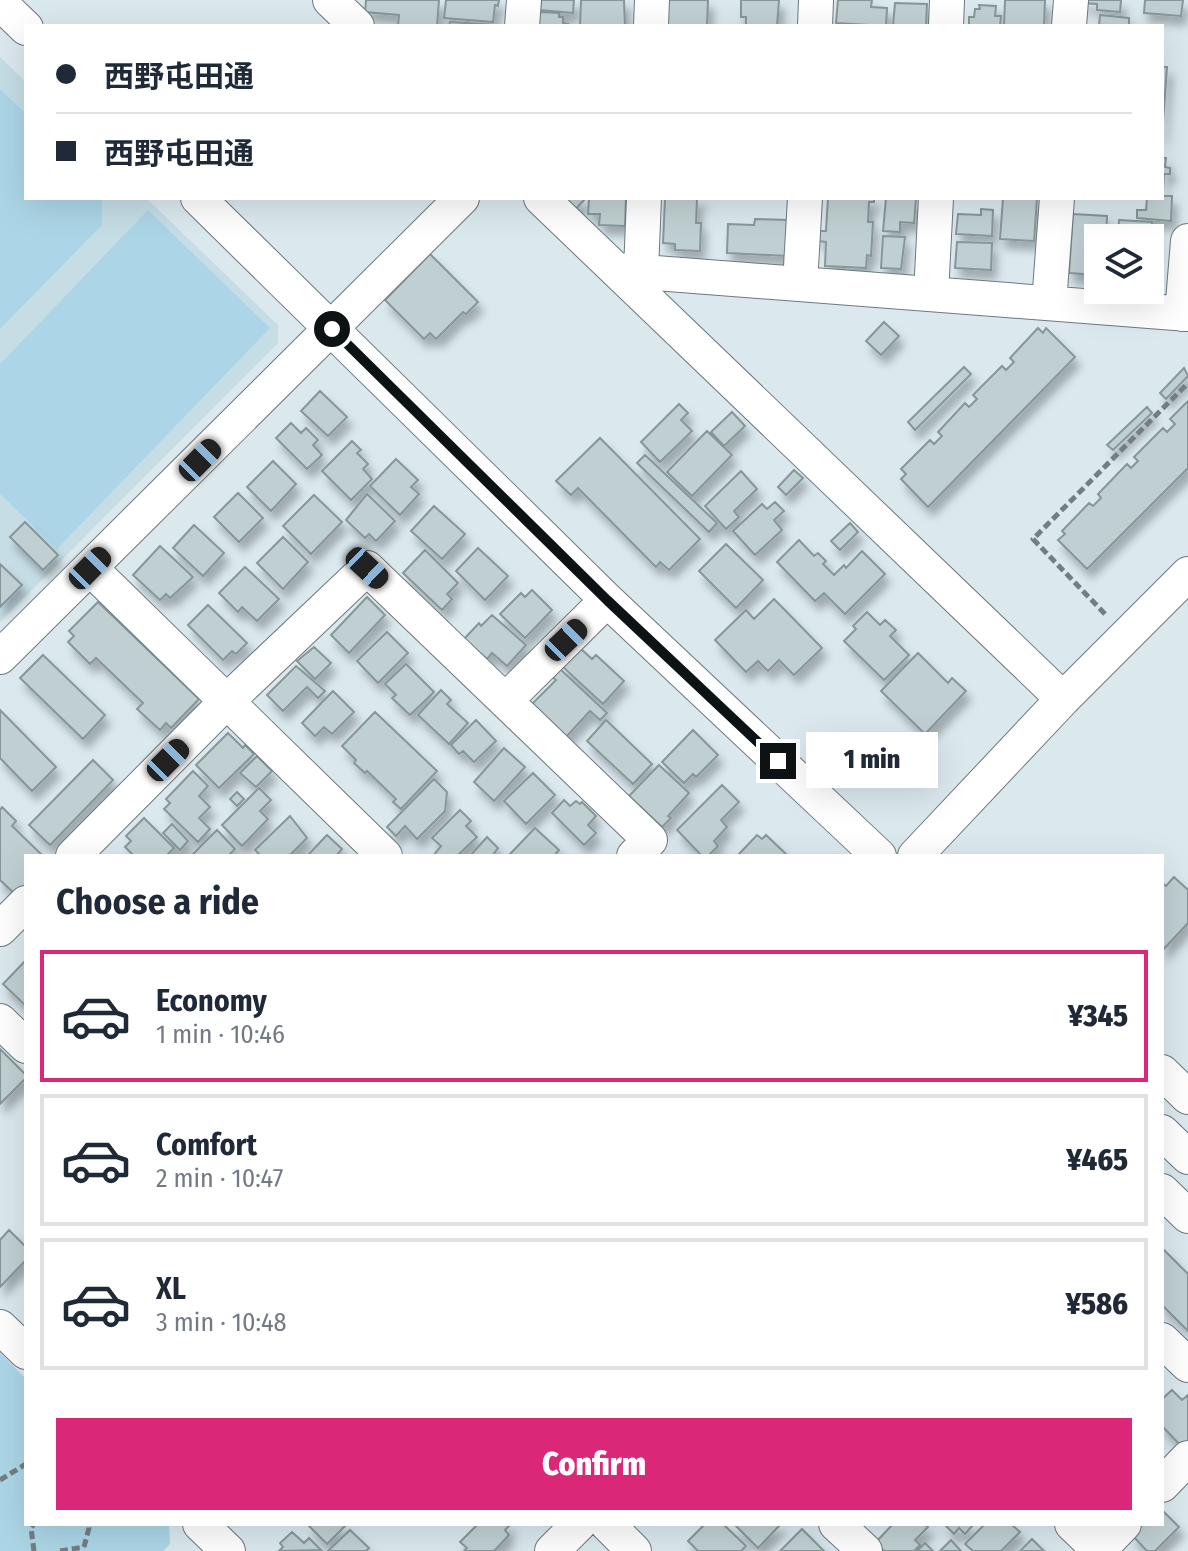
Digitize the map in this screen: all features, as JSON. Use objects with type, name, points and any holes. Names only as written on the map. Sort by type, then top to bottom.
[{"type":"street","points":[[522,24],[524,0]]},
{"type":"street","points":[[651,24],[652,0]]},
{"type":"street","points":[[815,24],[816,0]]},
{"type":"street","points":[[946,24],[947,0]]},
{"type":"street","points":[[1069,24],[1071,0]]},
{"type":"street","points":[[0,3],[24,26]]},
{"type":"street","points":[[200,200],[607,600],[877,854]]},
{"type":"street","points":[[0,657],[460,200]]},
{"type":"street","points":[[543,200],[629,271],[1063,699]]},
{"type":"street","points":[[629,271],[644,200]]},
{"type":"street","points":[[800,284],[805,200]]},
{"type":"street","points":[[931,294],[936,200]]},
{"type":"street","points":[[1049,303],[1057,200]]},
{"type":"street","points":[[629,271],[1185,314],[1188,241]]},
{"type":"street","points":[[90,568],[383,854]]},
{"type":"street","points":[[90,850],[227,701],[367,568],[650,840],[636,854]]},
{"type":"street","points":[[917,854],[1063,699],[1188,574]]},
{"type":"street","points":[[506,700],[607,600]]},
{"type":"street","points":[[0,929],[24,905]]},
{"type":"street","points":[[0,1021],[24,1044]]},
{"type":"street","points":[[1164,1074],[1188,1097]]},
{"type":"street","points":[[1164,1134],[1188,1157]]},
{"type":"street","points":[[0,1327],[24,1350]]},
{"type":"street","points":[[1164,1342],[1188,1365]]},
{"type":"street","points":[[1164,1483],[1188,1458]]},
{"type":"street","points":[[552,1551],[577,1526]]},
{"type":"street","points":[[609,1526],[634,1551]]},
{"type":"street","points":[[838,1526],[865,1551]]},
{"type":"street","points":[[1074,1526],[1099,1551],[1122,1526]]},
{"type":"path","points":[[1111,620],[1033,539],[1188,383]]},
{"type":"path","points":[[0,1480],[24,1465]]},
{"type":"path","points":[[32,1526],[34,1551]]},
{"type":"path","points":[[60,1551],[86,1549],[88,1526]]},
{"type":"shaded area","points":[[0,57],[24,80],[24,200],[148,200],[278,325],[278,343],[0,622]]},
{"type":"shaded area","points":[[0,89],[24,112],[24,200],[102,200],[102,225],[0,329]]},
{"type":"shaded area","points":[[148,210],[270,328],[57,549],[0,494],[0,364]]},
{"type":"shaded area","points":[[0,1353],[24,1377],[24,1526],[169,1526],[170,1544],[163,1551],[0,1551]]},
{"type":"building","points":[[366,0],[439,0],[437,24],[398,24],[399,15],[365,12]]},
{"type":"building","points":[[446,0],[499,0],[498,6],[495,5],[493,22],[444,18]]},
{"type":"building","points":[[541,0],[574,0],[573,13],[540,10]]},
{"type":"building","points":[[581,0],[624,0],[625,24],[580,24]]},
{"type":"building","points":[[668,0],[708,0],[707,24],[667,24]]},
{"type":"building","points":[[741,0],[779,0],[777,24],[746,24],[746,17],[741,17]]},
{"type":"building","points":[[838,0],[872,0],[871,7],[887,8],[886,24],[836,23]]},
{"type":"building","points":[[1005,0],[1045,0],[1044,24],[1004,24]]},
{"type":"building","points":[[1082,0],[1121,0],[1120,12],[1097,10],[1097,4],[1081,3]]},
{"type":"building","points":[[1145,0],[1183,0],[1181,16],[1144,13]]},
{"type":"building","points":[[895,3],[927,4],[926,24],[893,24]]},
{"type":"building","points":[[979,5],[996,6],[995,16],[1001,16],[1000,24],[969,24],[969,17],[974,17],[975,9],[980,9]]},
{"type":"building","points":[[539,12],[559,13],[563,23],[568,24],[537,24]]},
{"type":"building","points":[[1100,15],[1129,18],[1129,24],[1099,24]]},
{"type":"building","points":[[1164,67],[1167,67],[1164,108]]},
{"type":"building","points":[[1164,158],[1165,167],[1170,168],[1170,174],[1164,174]]},
{"type":"building","points":[[1164,196],[1172,196],[1171,221],[1137,218],[1137,210],[1146,210],[1147,200],[1164,200]]},
{"type":"building","points":[[558,200],[584,200],[572,213]]},
{"type":"building","points":[[589,200],[626,200],[625,226],[599,225],[600,214],[588,214]]},
{"type":"building","points":[[665,200],[697,200],[696,223],[701,223],[700,251],[675,250],[675,244],[663,243]]},
{"type":"building","points":[[828,200],[874,200],[869,202],[868,222],[873,222],[871,256],[867,255],[866,268],[825,266],[826,242],[818,241],[819,231],[826,231]]},
{"type":"building","points":[[886,200],[916,200],[914,223],[900,222],[900,232],[883,231]]},
{"type":"building","points":[[1003,200],[1037,200],[1034,241],[1000,239]]},
{"type":"building","points":[[981,209],[993,210],[992,236],[956,234],[958,214],[981,215]]},
{"type":"building","points":[[1073,214],[1107,216],[1107,224],[1084,224],[1084,274],[1069,273]]},
{"type":"building","points":[[755,219],[789,220],[788,256],[727,253],[728,224],[754,225]]},
{"type":"building","points":[[1119,220],[1152,222],[1152,224],[1119,224]]},
{"type":"building","points":[[883,236],[905,237],[901,269],[881,268]]},
{"type":"building","points":[[957,242],[992,243],[991,270],[955,268]]},
{"type":"building","points":[[430,254],[478,302],[466,314],[463,312],[436,339],[430,333],[424,339],[385,300]]},
{"type":"building","points":[[884,322],[899,336],[881,355],[866,341]]},
{"type":"building","points":[[1038,328],[1043,333],[1046,328],[1075,357],[928,507],[901,479],[906,474],[901,469],[930,440],[934,444],[942,436],[938,432],[965,403],[969,407],[977,399],[973,395],[1002,366],[1006,370],[1014,362],[1010,358]]},
{"type":"building","points":[[964,367],[971,374],[915,430],[908,422]]},
{"type":"building","points":[[1184,368],[1188,376],[1166,399],[1160,393]]},
{"type":"building","points":[[320,391],[347,417],[328,436],[301,411]]},
{"type":"building","points":[[1188,401],[1188,468],[1087,569],[1058,540],[1065,534],[1062,531],[1089,503],[1093,506],[1101,498],[1098,494],[1127,464],[1131,468],[1138,461],[1134,457],[1163,428],[1167,432],[1175,424],[1170,419]]},
{"type":"building","points":[[679,404],[688,413],[681,420],[692,431],[660,462],[641,442]]},
{"type":"building","points":[[1147,407],[1152,413],[1113,450],[1107,445]]},
{"type":"building","points":[[732,412],[745,426],[724,446],[711,432]]},
{"type":"building","points":[[291,423],[301,433],[306,428],[318,440],[313,445],[322,455],[307,469],[276,438]]},
{"type":"building","points":[[707,431],[732,455],[692,496],[667,472]]},
{"type":"building","points":[[600,438],[700,539],[669,570],[660,562],[656,567],[578,488],[571,495],[556,481]]},
{"type":"building","points":[[352,441],[361,450],[357,453],[368,464],[363,469],[372,479],[351,500],[322,471]]},
{"type":"building","points":[[645,455],[717,523],[709,532],[637,463]]},
{"type":"building","points":[[396,459],[418,480],[411,487],[419,494],[400,515],[370,486]]},
{"type":"building","points":[[273,461],[296,484],[271,511],[247,487]]},
{"type":"building","points":[[794,470],[803,478],[786,495],[778,487]]},
{"type":"building","points":[[741,471],[757,489],[734,511],[739,517],[726,529],[705,506]]},
{"type":"building","points":[[238,493],[263,518],[239,542],[214,517]]},
{"type":"building","points":[[367,494],[395,521],[376,541],[369,534],[365,538],[346,520]]},
{"type":"building","points":[[314,495],[342,522],[311,554],[283,526]]},
{"type":"building","points":[[775,502],[784,511],[774,520],[782,530],[755,555],[733,531],[762,504],[767,509]]},
{"type":"building","points":[[434,506],[465,534],[442,559],[411,531]]},
{"type":"building","points":[[25,522],[58,555],[43,570],[10,537]]},
{"type":"building","points":[[850,523],[858,532],[840,550],[831,541]]},
{"type":"building","points":[[194,525],[224,553],[203,576],[173,548]]},
{"type":"building","points":[[283,537],[308,562],[283,589],[257,563]]},
{"type":"building","points":[[799,540],[814,556],[818,553],[826,561],[823,564],[834,575],[844,565],[846,568],[862,551],[885,574],[845,614],[824,593],[815,601],[777,562]]},
{"type":"building","points":[[726,544],[763,580],[736,608],[699,571]]},
{"type":"building","points":[[160,546],[193,577],[170,598],[166,594],[160,600],[133,575]]},
{"type":"building","points":[[478,548],[508,576],[485,600],[456,571]]},
{"type":"building","points":[[425,550],[458,583],[447,594],[452,599],[442,610],[403,573]]},
{"type":"building","points":[[0,564],[22,585],[0,607]]},
{"type":"building","points":[[245,567],[279,599],[257,621],[242,607],[238,612],[219,593]]},
{"type":"building","points":[[532,590],[552,610],[525,638],[500,614],[521,593],[525,597]]},
{"type":"building","points":[[367,597],[385,615],[349,653],[331,635]]},
{"type":"building","points":[[774,599],[822,648],[794,675],[779,660],[768,671],[758,661],[746,672],[715,640],[746,610],[754,619]]},
{"type":"building","points":[[98,602],[199,699],[171,728],[166,723],[160,730],[137,709],[143,703],[96,658],[90,664],[68,642],[74,636],[69,631]]},
{"type":"building","points":[[208,605],[247,643],[236,654],[232,651],[223,660],[188,625]]},
{"type":"building","points":[[867,612],[880,625],[885,620],[896,630],[890,636],[909,655],[884,680],[844,641]]},
{"type":"building","points":[[492,615],[526,645],[507,666],[492,653],[487,659],[464,639]]},
{"type":"building","points":[[387,632],[408,653],[378,683],[357,661]]},
{"type":"building","points":[[314,647],[331,663],[315,679],[297,661]]},
{"type":"building","points":[[580,648],[592,659],[596,655],[624,681],[603,704],[563,667]]},
{"type":"building","points":[[918,653],[948,683],[952,678],[966,691],[925,734],[881,691]]},
{"type":"building","points":[[43,655],[105,715],[83,739],[20,678]]},
{"type":"building","points":[[406,664],[434,692],[410,715],[392,698],[396,695],[385,684]]},
{"type":"building","points":[[296,666],[325,691],[318,698],[307,687],[283,711],[267,695]]},
{"type":"building","points":[[559,668],[607,713],[600,720],[590,711],[566,737],[532,704],[556,680],[551,676]]},
{"type":"building","points":[[441,690],[451,700],[447,704],[468,723],[449,744],[418,715]]},
{"type":"building","points":[[333,691],[354,712],[332,734],[324,727],[315,736],[302,723]]},
{"type":"building","points":[[0,710],[56,767],[32,791],[0,758]]},
{"type":"building","points":[[375,712],[437,771],[401,809],[393,802],[396,799],[354,763],[356,760],[342,746]]},
{"type":"building","points":[[476,720],[496,741],[474,762],[463,751],[459,754],[451,745]]},
{"type":"building","points":[[606,720],[652,764],[633,784],[587,741]]},
{"type":"building","points":[[693,730],[718,755],[696,777],[693,774],[684,783],[662,762]]},
{"type":"building","points":[[228,733],[254,754],[219,788],[196,765]]},
{"type":"building","points":[[504,748],[525,767],[494,801],[474,782]]},
{"type":"building","points":[[257,756],[272,771],[256,787],[240,773]]},
{"type":"building","points":[[93,760],[113,780],[50,845],[29,825]]},
{"type":"building","points":[[659,765],[689,793],[662,827],[629,796]]},
{"type":"building","points":[[193,771],[208,786],[199,796],[210,807],[199,818],[210,829],[198,842],[164,809],[170,803],[166,799]]},
{"type":"building","points":[[533,773],[555,795],[526,824],[504,801]]},
{"type":"building","points":[[434,779],[447,792],[445,811],[417,839],[405,826],[396,836],[387,827]]},
{"type":"building","points":[[722,785],[739,802],[721,820],[727,827],[714,841],[718,846],[710,854],[700,854],[677,830]]},
{"type":"building","points":[[259,788],[271,800],[260,811],[268,819],[242,846],[222,825]]},
{"type":"building","points":[[237,792],[244,799],[237,806],[230,799]]},
{"type":"building","points":[[564,800],[570,806],[576,801],[582,802],[596,816],[588,825],[596,833],[584,845],[552,813]]},
{"type":"building","points":[[2,807],[16,821],[12,826],[41,854],[24,854],[24,887],[16,895],[0,880]]},
{"type":"building","points":[[460,810],[471,821],[466,826],[477,837],[459,854],[435,854],[441,846],[432,838]]},
{"type":"building","points":[[290,816],[307,838],[291,854],[259,854],[255,850]]},
{"type":"building","points":[[144,818],[174,848],[168,854],[132,854],[125,847],[131,841],[126,836]]},
{"type":"building","points":[[172,824],[188,841],[180,850],[163,833]]},
{"type":"building","points":[[535,828],[559,850],[556,854],[510,854]]},
{"type":"building","points":[[217,830],[235,849],[230,854],[193,854]]},
{"type":"building","points":[[327,835],[342,849],[338,854],[309,854]]},
{"type":"building","points":[[757,835],[762,839],[766,835],[786,854],[739,854]]},
{"type":"building","points":[[487,837],[498,848],[494,854],[472,854]]},
{"type":"building","points":[[1174,877],[1188,890],[1188,923],[1164,949],[1164,884]]},
{"type":"building","points":[[24,962],[24,1004],[3,984]]},
{"type":"building","points":[[0,1049],[24,1073],[24,1080],[0,1104]]},
{"type":"building","points":[[9,1230],[24,1245],[24,1262],[0,1287],[0,1240]]},
{"type":"building","points":[[1164,1250],[1188,1274],[1188,1331],[1164,1307]]},
{"type":"building","points":[[1172,1390],[1182,1400],[1188,1395],[1188,1445],[1184,1449],[1164,1428],[1164,1397]]},
{"type":"building","points":[[1164,1512],[1179,1527],[1155,1551],[1147,1551],[1132,1535],[1141,1526],[1164,1526]]},
{"type":"building","points":[[309,1526],[345,1526],[327,1544]]},
{"type":"building","points":[[476,1526],[509,1526],[505,1530],[509,1535],[494,1551],[464,1551],[467,1548],[460,1542]]},
{"type":"building","points":[[703,1526],[725,1526],[746,1546],[741,1551],[698,1551],[688,1541]]},
{"type":"building","points":[[736,1526],[779,1526],[758,1548]]},
{"type":"building","points":[[891,1526],[928,1527],[915,1540],[920,1545],[914,1551],[884,1551],[875,1543]]},
{"type":"building","points":[[946,1526],[972,1526],[965,1534],[959,1528],[954,1534]]},
{"type":"building","points":[[983,1526],[1013,1526],[1020,1532],[1001,1551],[973,1551],[965,1544]]},
{"type":"building","points":[[802,1529],[824,1551],[780,1551]]},
{"type":"building","points":[[350,1530],[369,1548],[366,1551],[328,1551]]},
{"type":"building","points":[[292,1532],[304,1543],[309,1538],[321,1550],[279,1551],[283,1547],[280,1543]]},
{"type":"building","points":[[1032,1539],[1044,1551],[1020,1551]]},
{"type":"building","points":[[951,1540],[961,1551],[940,1551]]},
{"type":"building","points":[[925,1543],[933,1551],[917,1551]]},
{"type":"route","points":[[332,329],[607,600],[778,761]]}]
